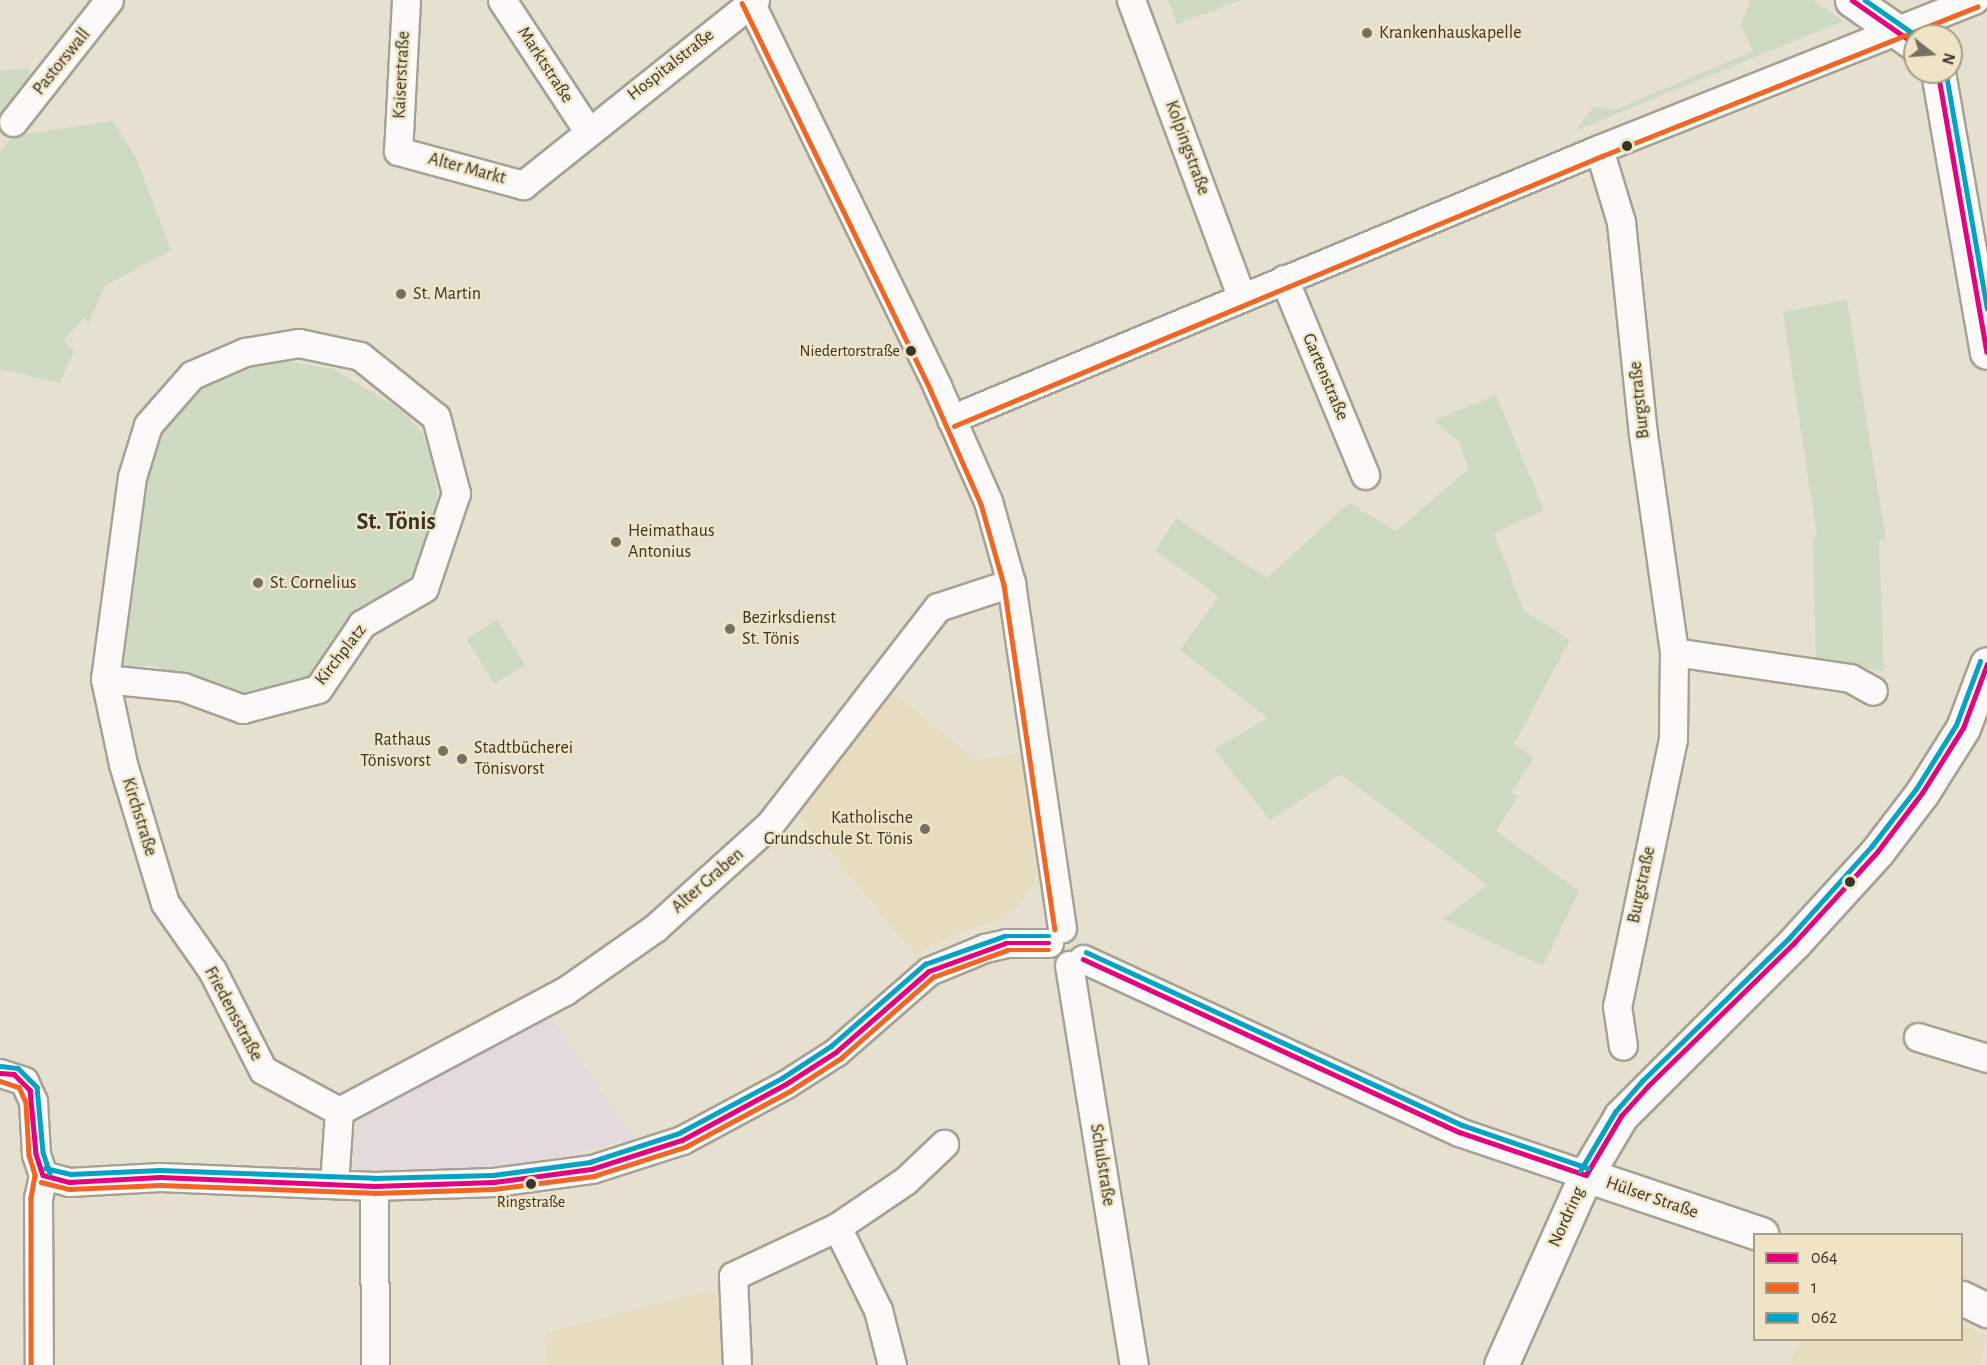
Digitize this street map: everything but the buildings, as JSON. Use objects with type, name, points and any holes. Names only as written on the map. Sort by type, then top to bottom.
[{"type":"street","name":"Pastorswall","points":[[13,122],[109,0]]},
{"type":"street","name":"Kaiserstraße","points":[[398,151],[406,0]]},
{"type":"street","name":"Marktstraße","points":[[502,0],[588,131]]},
{"type":"street","name":"Kolpingstraße","points":[[1131,0],[1241,296]]},
{"type":"street","points":[[1852,0],[1903,34]]},
{"type":"street","points":[[1931,24],[1974,0]]},
{"type":"street","name":"Hospitalstraße","points":[[588,131],[752,1]]},
{"type":"street","points":[[752,1],[988,501],[1011,583],[1055,936]]},
{"type":"street","points":[[951,419],[1241,296],[1599,149],[1903,38]]},
{"type":"street","points":[[1940,84],[1987,352]]},
{"type":"street","name":"Alter Markt","points":[[398,151],[523,185],[588,131]]},
{"type":"street","name":"Burgstraße","points":[[1599,149],[1620,222],[1643,434],[1674,652],[1673,739],[1617,1006],[1623,1046]]},
{"type":"street","name":"Gartenstraße","points":[[1284,279],[1365,475]]},
{"type":"street","name":"Kirchplatz","points":[[299,343],[360,356],[436,417],[456,494],[424,588],[362,624],[318,688],[243,710],[183,687],[105,680],[132,477],[148,425],[192,375],[244,352],[299,343]]},
{"type":"street","name":"Alter Graben","points":[[339,1111],[565,991],[655,928],[770,824],[938,606],[1011,583]]},
{"type":"street","points":[[1674,652],[1850,678],[1873,691]]},
{"type":"street","name":"Nordring","points":[[1501,1365],[1586,1175],[1621,1116],[1648,1086],[1794,943],[1877,852],[1922,793],[1963,728],[1987,664]]},
{"type":"street","name":"Kirchstraße","points":[[105,680],[123,764],[165,903],[193,946]]},
{"type":"street","points":[[43,1175],[69,1182],[160,1177],[374,1186],[494,1182],[581,1170],[682,1140],[786,1084],[836,1052],[929,971],[985,948],[1055,936],[1074,927],[1084,935],[1088,947],[1076,962]]},
{"type":"street","name":"Friedensstraße","points":[[193,946],[212,970],[263,1070],[339,1111]]},
{"type":"street","name":"Hülser Straße","points":[[1076,962],[1459,1132],[1758,1233]]},
{"type":"street","name":"Schulstraße","points":[[1076,962],[1134,1365]]},
{"type":"street","points":[[1918,1038],[1987,1058]]},
{"type":"street","points":[[3,1073],[24,1081],[30,1090],[36,1154],[43,1175],[38,1198],[39,1365]]},
{"type":"street","points":[[334,1184],[339,1111]]},
{"type":"street","points":[[737,1365],[733,1276],[837,1227],[905,1181],[944,1144]]},
{"type":"street","points":[[374,1186],[375,1365]]},
{"type":"street","points":[[837,1227],[878,1310],[892,1365]]},
{"type":"street","points":[[1963,1298],[1987,1310]]},
{"type":"street","points":[[1963,1320],[1987,1321]]},
{"type":"shaded area","name":"Katholische Grundschule St. Tönis","points":[[889,690],[976,760],[1027,752],[1041,849],[1033,883],[1018,906],[1001,919],[954,934],[915,955],[795,809]]},
{"type":"shaded area","points":[[547,1010],[636,1142],[622,1141],[547,1161],[489,1169],[422,1172],[354,1169],[356,1122],[539,1020]]},
{"type":"shaded area","points":[[703,1292],[717,1294],[722,1305],[724,1365],[547,1365],[546,1333]]},
{"type":"shaded area","points":[[1963,1326],[1987,1335],[1979,1365],[1790,1365],[1800,1341],[1963,1341]]},
{"type":"green space","points":[[1168,0],[1241,0],[1177,24]]},
{"type":"green space","points":[[1750,0],[1813,0],[1843,21],[1575,131],[1593,107],[1617,109],[1753,51],[1741,25]]},
{"type":"green space","points":[[27,68],[37,81],[0,127],[0,71]]},
{"type":"green space","points":[[113,121],[136,158],[171,250],[105,286],[89,322],[84,318],[63,340],[74,351],[60,383],[0,369],[0,152],[13,136]]},
{"type":"green space","points":[[1847,300],[1886,540],[1879,540],[1884,671],[1816,660],[1813,538],[1817,536],[1783,312]]},
{"type":"green space","points":[[281,360],[333,369],[402,410],[423,434],[433,465],[437,496],[428,545],[415,572],[383,602],[346,621],[349,627],[334,641],[316,677],[255,701],[154,666],[113,666],[145,473],[156,441],[175,413],[196,391],[241,368]]},
{"type":"green space","points":[[1496,395],[1544,510],[1494,533],[1524,611],[1570,640],[1514,744],[1534,758],[1511,792],[1518,796],[1496,831],[1579,891],[1543,966],[1443,919],[1487,885],[1341,774],[1270,820],[1214,749],[1268,718],[1180,650],[1219,596],[1155,551],[1176,518],[1267,578],[1349,503],[1396,531],[1469,469],[1458,440],[1434,421]]},
{"type":"green space","points":[[497,620],[525,665],[495,684],[466,639]]},
{"type":"transit line","name":"064","points":[[1852,0],[1903,36]]},
{"type":"transit line","name":"062","points":[[1865,0],[1903,26]]},
{"type":"transit line","name":"1","points":[[742,3],[930,389],[981,504],[1004,585],[1055,929]]},
{"type":"transit line","name":"1","points":[[954,426],[1602,156],[1977,7]]},
{"type":"transit line","name":"064","points":[[1940,84],[1987,352]]},
{"type":"transit line","name":"062","points":[[1948,84],[1987,308]]},
{"type":"transit line","name":"062","points":[[1580,1171],[1615,1112],[1642,1081],[1789,938],[1871,847],[1916,789],[1956,725],[1980,661]]},
{"type":"transit line","name":"064","points":[[1586,1175],[1621,1116],[1648,1086],[1794,943],[1877,852],[1922,793],[1963,728],[1987,664]]},
{"type":"transit line","name":"062","points":[[45,1168],[70,1174],[160,1170],[374,1178],[493,1175],[590,1162],[679,1133],[782,1078],[831,1046],[925,964],[1004,936],[1049,936]]},
{"type":"transit line","name":"064","points":[[43,1175],[69,1182],[160,1177],[374,1186],[494,1182],[592,1169],[682,1140],[786,1084],[836,1052],[929,971],[1006,943],[1049,943]]},
{"type":"transit line","name":"1","points":[[41,1182],[69,1189],[160,1185],[374,1193],[494,1189],[594,1176],[685,1147],[790,1091],[841,1058],[933,977],[1007,950],[1049,950]]},
{"type":"transit line","name":"062","points":[[1086,952],[1462,1125],[1588,1168]]},
{"type":"transit line","name":"064","points":[[1083,959],[1459,1132],[1586,1175]]},
{"type":"transit line","name":"062","points":[[1,1066],[18,1068],[37,1087],[43,1152],[50,1173]]},
{"type":"transit line","name":"064","points":[[0,1073],[14,1074],[30,1090],[36,1154],[43,1175]]},
{"type":"transit line","name":"1","points":[[0,1081],[19,1087],[26,1103],[29,1155],[35,1175],[31,1198],[31,1365]]},
{"type":"place","name":"Krankenhauskapelle","points":[[1367,33]]},
{"type":"place","name":"St. Martin","points":[[401,294]]},
{"type":"place","name":"Niedertorstraße","points":[[911,351]]},
{"type":"place","name":"Heimathaus Antonius","points":[[616,542]]},
{"type":"place","name":"St. Cornelius","points":[[258,583]]},
{"type":"place","name":"Bezirksdienst St. Tönis","points":[[730,629]]},
{"type":"place","name":"Rathaus Tönisvorst","points":[[443,751]]},
{"type":"place","name":"Stadtbücherei Tönisvorst","points":[[462,759]]},
{"type":"place","name":"Katholische Grundschule St. Tönis","points":[[925,829]]},
{"type":"place","name":"Ringstraße","points":[[531,1184]]},
{"type":"district","name":"St. Tönis","points":[[396,523]]}]
